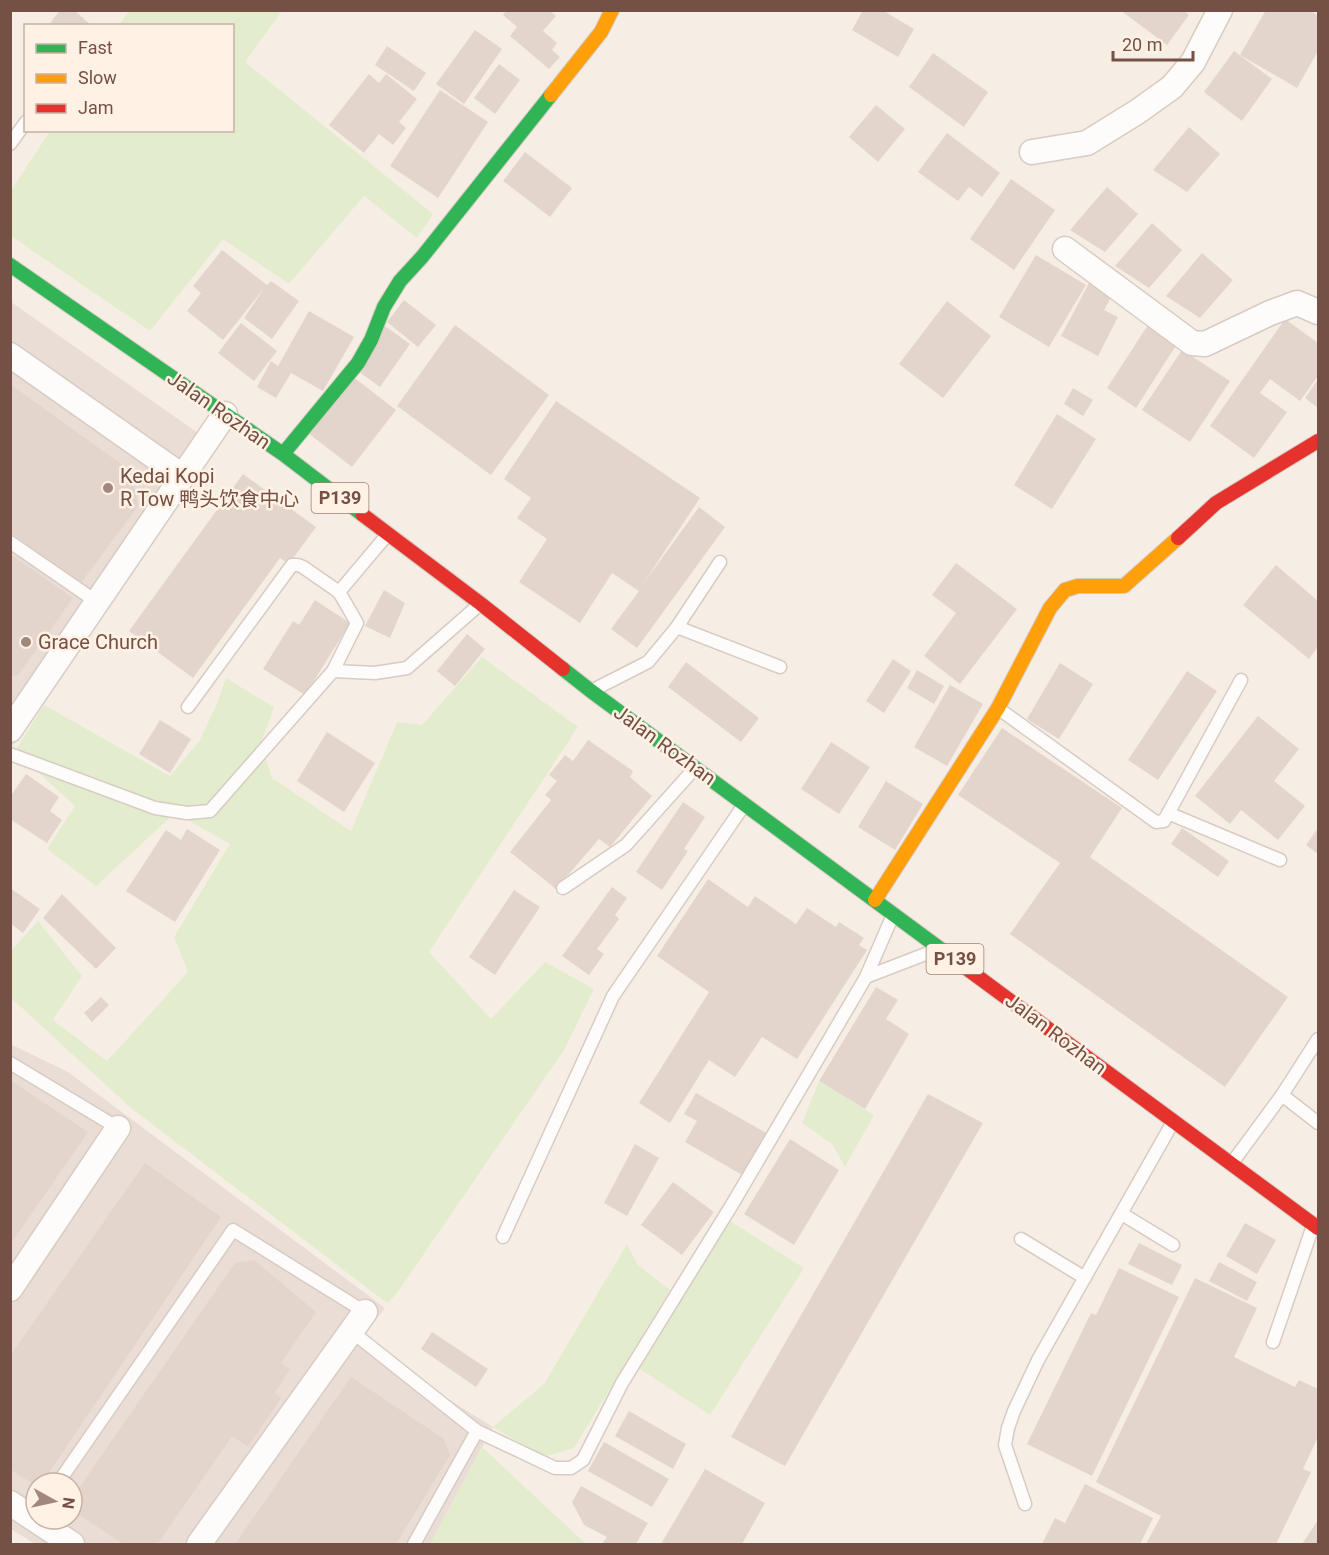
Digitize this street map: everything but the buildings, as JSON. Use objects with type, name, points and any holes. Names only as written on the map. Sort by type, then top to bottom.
[{"type":"main road","points":[[283,454],[358,363],[371,340],[384,307],[400,280],[428,249],[601,32],[612,10]]},
{"type":"main road","name":"Jalan Rozhan","points":[[10,264],[283,454],[481,604],[591,691],[1316,1226]]},
{"type":"main road","points":[[875,900],[998,708],[1050,608],[1065,591],[1078,586],[1124,586],[1216,503],[1318,441]]},
{"type":"street","points":[[1032,152],[1087,143],[1172,87],[1193,62],[1220,10]]},
{"type":"street","points":[[1065,249],[1192,343],[1205,344],[1270,313],[1297,303],[1318,312]]},
{"type":"street","points":[[10,355],[182,476]]},
{"type":"street","points":[[11,728],[225,414]]},
{"type":"street","points":[[10,1289],[117,1128]]},
{"type":"street","points":[[199,1545],[358,1322]]},
{"type":"street","points":[[10,1503],[24,1511]]},
{"type":"street","points":[[52,1531],[65,1542]]},
{"type":"lane","points":[[10,144],[24,125]]},
{"type":"lane","points":[[339,592],[388,534]]},
{"type":"lane","points":[[10,542],[97,602]]},
{"type":"lane","points":[[591,691],[648,662],[677,627],[720,562]]},
{"type":"lane","points":[[10,754],[155,808],[187,813],[210,811],[333,671],[357,623],[339,592],[303,567],[292,565],[188,707]]},
{"type":"lane","points":[[333,671],[375,673],[407,668],[481,604]]},
{"type":"lane","points":[[677,627],[780,667]]},
{"type":"lane","points":[[998,708],[1156,822],[1164,821],[1241,680]]},
{"type":"lane","points":[[563,888],[626,845],[695,767]]},
{"type":"lane","points":[[504,1237],[613,996],[745,804]]},
{"type":"lane","points":[[1168,813],[1280,860]]},
{"type":"lane","points":[[65,1471],[233,1230],[358,1322],[477,1431],[555,1468],[572,1468],[583,1460],[622,1383],[733,1203],[866,977],[893,914]]},
{"type":"lane","points":[[866,977],[940,948]]},
{"type":"lane","points":[[1232,1164],[1282,1095],[1318,1039]]},
{"type":"lane","points":[[10,1063],[117,1128]]},
{"type":"lane","points":[[1282,1095],[1318,1124]]},
{"type":"lane","points":[[1025,1504],[1005,1445],[1008,1428],[1038,1360],[1174,1121]]},
{"type":"lane","points":[[1122,1214],[1173,1245]]},
{"type":"lane","points":[[1273,1342],[1316,1226]]},
{"type":"lane","points":[[1021,1239],[1085,1278]]},
{"type":"lane","points":[[414,1545],[477,1431]]},
{"type":"shaded area","points":[[11,302],[218,447],[11,748]]},
{"type":"shaded area","points":[[10,1044],[68,1072],[385,1308],[357,1343],[493,1427],[430,1544],[35,1544],[11,1529]]},
{"type":"green space","points":[[129,11],[282,11],[245,62],[433,214],[417,238],[364,196],[289,284],[223,239],[150,331],[11,236],[10,192],[49,132],[234,132],[234,24],[120,24]]},
{"type":"green space","points":[[482,657],[578,727],[429,952],[491,1019],[545,962],[594,989],[564,1050],[397,1293],[387,1303],[131,1108],[11,998],[10,952],[38,921],[82,976],[53,1020],[107,1061],[188,972],[174,937],[230,844],[175,813],[96,886],[47,849],[75,806],[15,751],[44,705],[170,776],[200,740],[226,678],[274,707],[261,743],[272,778],[351,831],[397,722],[422,725]]},
{"type":"green space","points":[[819,1081],[874,1115],[845,1167],[832,1144],[802,1123]]},
{"type":"green space","points":[[730,1221],[804,1268],[710,1415],[637,1367]]},
{"type":"green space","points":[[627,1244],[638,1265],[670,1290],[574,1448],[547,1456],[530,1450],[493,1427],[544,1384]]},
{"type":"green space","points":[[482,1447],[586,1544],[430,1544]]},
{"type":"traffic: fast","points":[[283,454],[358,363],[371,340],[384,307],[400,281],[422,257],[551,95]]},
{"type":"traffic: fast","points":[[10,265],[283,454],[363,515]]},
{"type":"traffic: fast","points":[[563,669],[962,965]]},
{"type":"traffic: slow","points":[[551,95],[601,32],[612,10]]},
{"type":"traffic: slow","points":[[875,900],[998,708],[1050,608],[1065,590],[1078,586],[1124,586],[1178,538]]},
{"type":"traffic: jam","points":[[1178,538],[1216,503],[1318,441]]},
{"type":"traffic: jam","points":[[363,515],[563,669]]},
{"type":"traffic: jam","points":[[962,965],[1318,1228]]},
{"type":"place","name":"Kedai Kopi R Tow 鸭头饮食中心","points":[[108,488]]},
{"type":"place","name":"Grace Church","points":[[26,642]]}]
